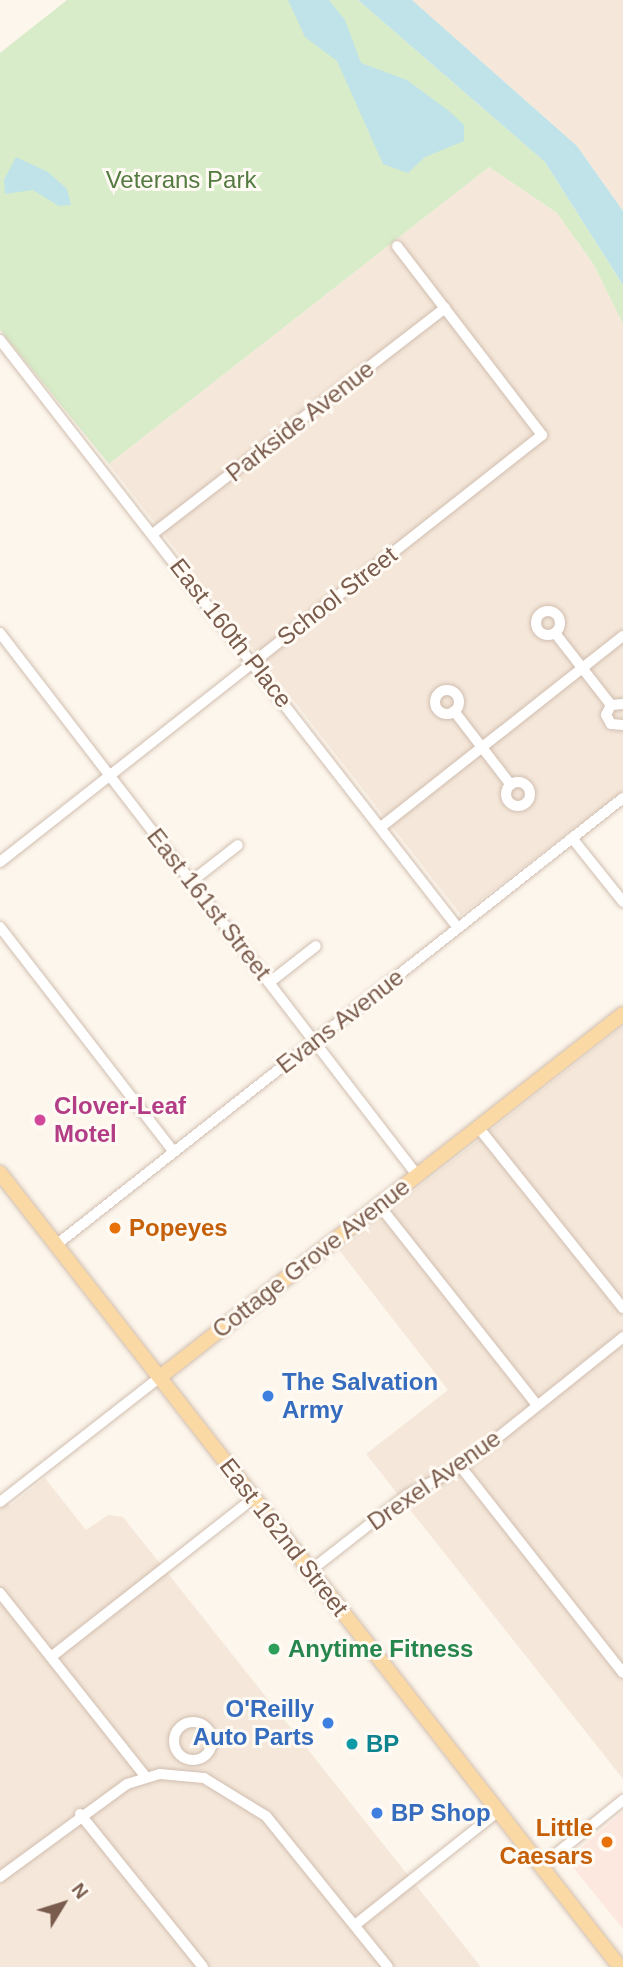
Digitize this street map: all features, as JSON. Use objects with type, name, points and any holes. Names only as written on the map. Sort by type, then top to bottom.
[{"type":"main road","name":"Cottage Grove Avenue","points":[[160,1377],[623,1014]]},
{"type":"main road","name":"East 162nd Street","points":[[0,1173],[620,1967]]},
{"type":"street","points":[[397,246],[445,308]]},
{"type":"street","name":"School Street","points":[[0,862],[542,435],[445,308]]},
{"type":"street","name":"Parkside Avenue","points":[[154,533],[445,308]]},
{"type":"street","name":"East 160th Place","points":[[0,340],[154,533],[458,928]]},
{"type":"street","name":"East 161st Street","points":[[0,633],[418,1175]]},
{"type":"street","points":[[555,633],[617,704],[609,722],[623,725]]},
{"type":"street","points":[[381,827],[623,636]]},
{"type":"street","points":[[454,711],[511,785]]},
{"type":"street","name":"Evans Avenue","points":[[56,1245],[623,798]]},
{"type":"street","points":[[572,838],[623,902]]},
{"type":"street","points":[[192,881],[238,845]]},
{"type":"street","points":[[0,927],[174,1152]]},
{"type":"street","points":[[270,982],[316,946]]},
{"type":"street","points":[[478,1127],[623,1308]]},
{"type":"street","points":[[379,1205],[537,1405]]},
{"type":"street","name":"Drexel Avenue","points":[[310,1571],[408,1495],[461,1467],[623,1337]]},
{"type":"street","name":"Cottage Grove Avenue","points":[[0,1502],[160,1377]]},
{"type":"street","points":[[461,1467],[623,1673]]},
{"type":"street","points":[[51,1657],[254,1498]]},
{"type":"street","points":[[0,1593],[146,1777]]},
{"type":"street","points":[[188,1775],[189,1760]]},
{"type":"street","points":[[0,1877],[80,1814],[146,1777],[188,1775],[252,1802],[388,1967]]},
{"type":"street","points":[[540,1867],[623,1800]]},
{"type":"street","points":[[355,1926],[497,1812]]},
{"type":"street","points":[[80,1814],[203,1967]]},
{"type":"shaded area","points":[[412,0],[623,0],[623,211],[577,146]]},
{"type":"shaded area","points":[[489,167],[557,213],[594,265],[623,324],[623,791],[461,915],[109,464]]},
{"type":"shaded area","points":[[623,1026],[623,1779],[366,1454],[448,1390],[339,1250]]},
{"type":"shaded area","points":[[45,1478],[86,1530],[108,1515],[123,1517],[481,1967],[0,1967],[0,1494],[10,1506]]},
{"type":"shaded area","points":[[623,1812],[623,1929],[567,1860]]},
{"type":"green space","name":"Veterans Park","points":[[67,0],[358,0],[545,162],[623,285],[623,324],[594,265],[557,213],[489,167],[109,464],[0,330],[0,53]]},
{"type":"water","points":[[288,0],[329,0],[345,20],[361,63],[407,80],[449,111],[464,125],[464,141],[425,157],[408,173],[383,164],[337,61],[305,37]]},
{"type":"water","points":[[358,0],[412,0],[577,146],[623,211],[623,285],[545,162]]},
{"type":"water","points":[[16,157],[48,172],[67,189],[71,205],[59,206],[33,190],[5,194],[4,180]]},
{"type":"place","name":"Clover-Leaf Motel","points":[[40,1120]]},
{"type":"place","name":"Popeyes","points":[[115,1228]]},
{"type":"place","name":"The Salvation Army","points":[[268,1396]]},
{"type":"place","name":"Anytime Fitness","points":[[274,1649]]},
{"type":"place","name":"O'Reilly Auto Parts","points":[[328,1723]]},
{"type":"place","name":"BP","points":[[352,1744]]},
{"type":"place","name":"BP Shop","points":[[377,1813]]},
{"type":"place","name":"Little Caesars","points":[[607,1842]]}]
